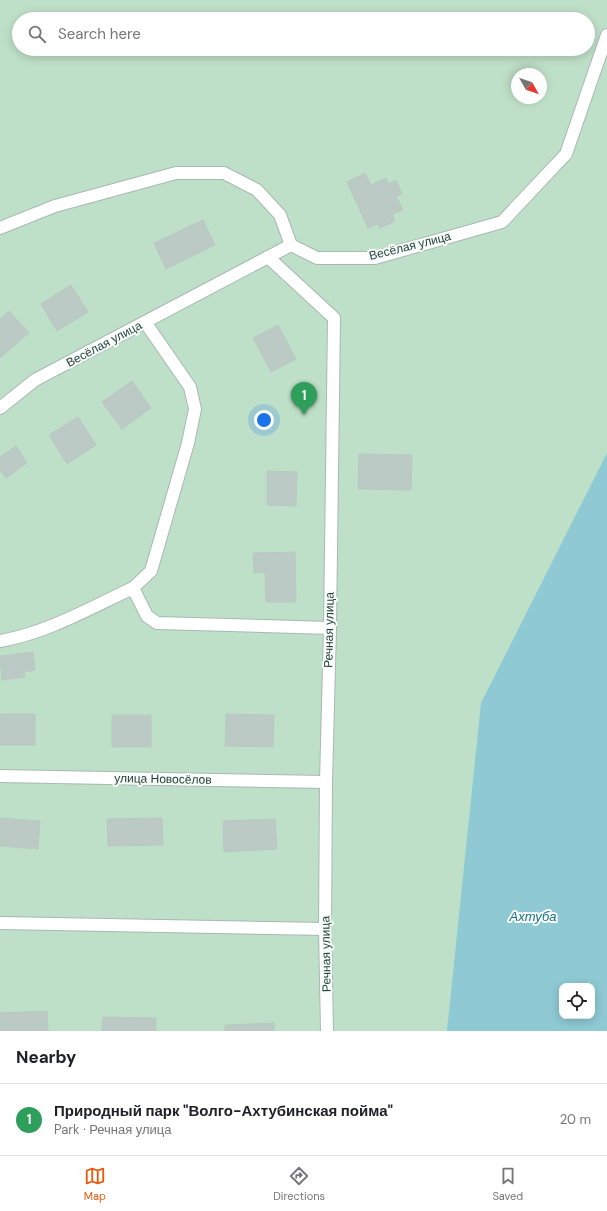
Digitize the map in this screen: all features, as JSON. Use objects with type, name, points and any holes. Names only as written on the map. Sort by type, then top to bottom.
[{"type":"street","name":"Весёлая улица","points":[[0,408],[35,380],[291,245],[317,258],[375,258],[502,222],[566,154],[607,36]]},
{"type":"street","points":[[0,228],[55,206],[176,173],[224,173],[257,190],[280,215],[291,245]]},
{"type":"street","name":"Речная улица","points":[[268,257],[334,318],[330,628],[326,782],[325,929],[327,1031]]},
{"type":"street","points":[[0,641],[10,640],[49,627],[133,588],[151,571],[188,443],[195,409],[190,387],[145,322]]},
{"type":"street","points":[[133,588],[147,616],[157,623],[330,628]]},
{"type":"street","name":"улица Новосёлов","points":[[0,776],[326,782]]},
{"type":"street","points":[[0,923],[325,929]]},
{"type":"green space","points":[[0,0],[607,0],[607,733],[531,1031],[0,1031]]},
{"type":"water","name":"Ахтуба","points":[[607,453],[607,1031],[447,1031],[481,703]]},
{"type":"building","points":[[365,173],[371,185],[386,178],[388,184],[396,180],[402,194],[396,196],[403,210],[392,214],[395,221],[380,228],[378,224],[368,228],[347,182]]},
{"type":"building","points":[[203,220],[215,245],[166,269],[154,243]]},
{"type":"building","points":[[71,285],[88,312],[57,331],[41,304]]},
{"type":"building","points":[[9,311],[29,333],[0,358],[0,319]]},
{"type":"building","points":[[278,325],[296,359],[271,372],[253,338]]},
{"type":"building","points":[[132,381],[151,408],[122,429],[102,402]]},
{"type":"building","points":[[78,417],[96,445],[67,464],[49,435]]},
{"type":"building","points":[[16,446],[27,463],[6,478],[0,470],[0,457]]},
{"type":"building","points":[[359,454],[412,455],[411,490],[358,489]]},
{"type":"building","points":[[267,471],[297,472],[296,506],[267,505]]},
{"type":"building","points":[[295,552],[296,602],[266,602],[265,572],[254,573],[253,553]]},
{"type":"building","points":[[33,652],[35,670],[24,672],[25,677],[2,680],[0,656]]},
{"type":"building","points":[[0,714],[35,714],[35,745],[0,745]]},
{"type":"building","points":[[226,714],[274,715],[273,747],[225,746]]},
{"type":"building","points":[[112,715],[151,715],[151,747],[112,747]]},
{"type":"building","points":[[0,818],[40,821],[38,849],[0,846]]},
{"type":"building","points":[[162,818],[163,845],[108,846],[107,819]]},
{"type":"building","points":[[275,819],[277,849],[224,852],[223,821]]},
{"type":"building","points":[[47,1011],[48,1031],[0,1031],[0,1013]]},
{"type":"building","points":[[103,1017],[156,1018],[156,1031],[102,1031]]},
{"type":"building","points":[[274,1023],[274,1031],[225,1031],[225,1025]]},
{"type":"place","name":"Природный парк \"Волго-Ахтубинская пойма\"","points":[[304,415]]}]
